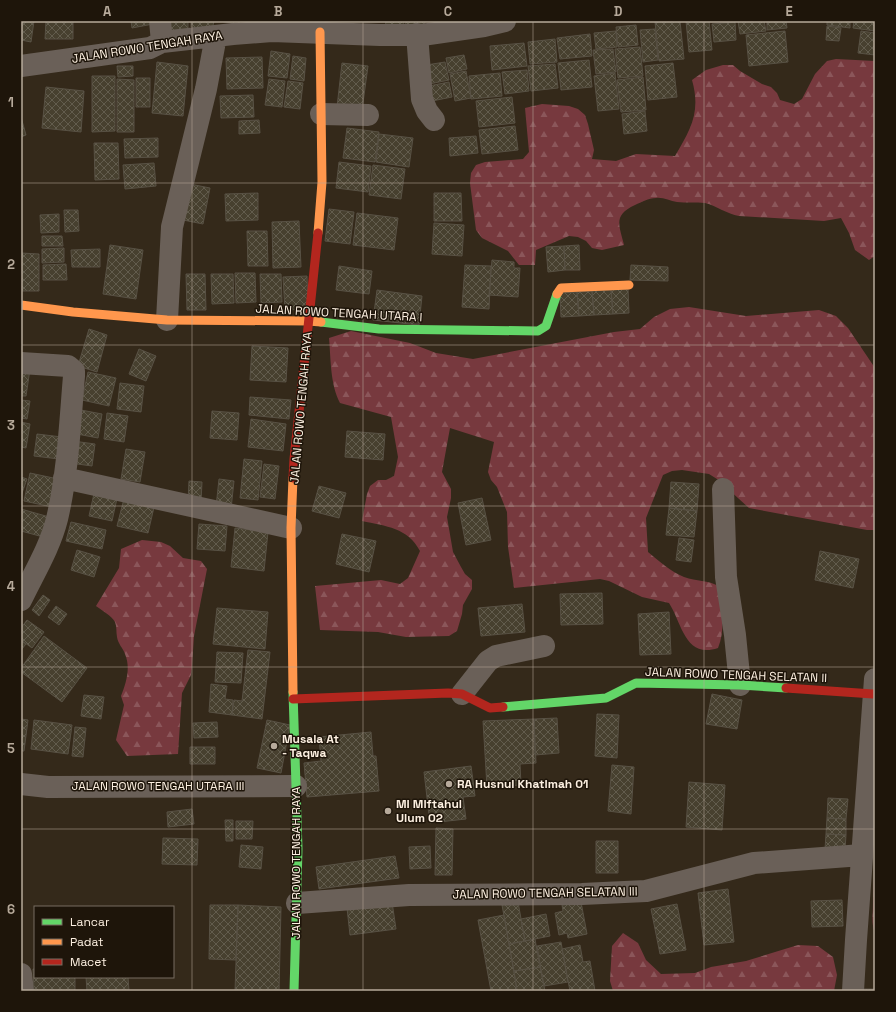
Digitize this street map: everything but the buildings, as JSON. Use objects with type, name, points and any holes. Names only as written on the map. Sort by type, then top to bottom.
[{"type":"street","points":[[320,32],[380,35],[417,34],[505,21]]},
{"type":"street","name":"JALAN ROWO TENGAH RAYA","points":[[21,66],[150,48],[161,32],[216,36],[273,26],[320,32],[322,182],[317,247],[294,459],[291,528],[293,699],[298,849],[294,991]]},
{"type":"street","points":[[417,34],[422,99],[427,111],[434,120]]},
{"type":"street","points":[[167,320],[172,227],[206,89],[216,36]]},
{"type":"street","points":[[321,114],[368,116]]},
{"type":"street","name":"JALAN ROWO TENGAH UTARA I","points":[[21,306],[167,320],[308,321],[379,329],[538,331],[546,326],[561,288],[629,285]]},
{"type":"street","points":[[21,363],[68,366],[74,371],[66,463],[57,519],[48,546],[21,600]]},
{"type":"street","points":[[64,478],[291,528]]},
{"type":"street","points":[[723,489],[726,577],[735,635],[740,685]]},
{"type":"street","points":[[462,694],[488,661],[496,656],[544,646]]},
{"type":"street","name":"JALAN ROWO TENGAH SELATAN II","points":[[293,699],[448,693],[462,694],[490,708],[606,698],[636,683],[874,687]]},
{"type":"street","points":[[853,991],[874,687]]},
{"type":"street","name":"JALAN ROWO TENGAH UTARA III","points":[[21,784],[48,787],[296,786]]},
{"type":"street","name":"JALAN ROWO TENGAH SELATAN III","points":[[297,903],[409,895],[582,894],[646,891],[754,863],[862,855]]},
{"type":"street","points":[[21,974],[24,991]]},
{"type":"green space","points":[[836,59],[875,61],[875,256],[869,260],[855,250],[849,233],[841,218],[824,221],[739,216],[730,214],[705,203],[677,202],[659,198],[645,200],[623,213],[619,221],[619,226],[624,245],[602,250],[592,248],[586,241],[578,237],[569,236],[536,250],[535,265],[519,265],[508,251],[482,238],[476,230],[470,183],[471,173],[476,165],[485,162],[523,159],[529,152],[525,108],[542,104],[569,106],[578,109],[585,115],[588,124],[594,150],[592,159],[616,161],[636,154],[675,156],[690,129],[693,120],[695,111],[695,91],[692,80],[706,70],[723,65],[733,65],[762,84],[771,87],[777,93],[780,100],[794,104],[802,99],[815,74],[827,61]]},
{"type":"green space","points":[[689,307],[746,316],[819,310],[836,316],[848,328],[875,368],[875,530],[867,530],[749,508],[717,479],[709,474],[682,470],[672,471],[663,475],[646,518],[648,552],[679,575],[689,579],[715,584],[720,587],[722,633],[718,648],[707,650],[698,648],[691,644],[686,637],[669,603],[642,597],[609,581],[600,579],[514,588],[508,547],[507,512],[497,487],[491,480],[488,472],[494,442],[450,428],[442,472],[451,489],[451,498],[447,517],[453,552],[465,574],[472,580],[472,589],[463,605],[457,631],[449,636],[406,637],[378,632],[320,630],[315,586],[381,580],[400,584],[408,578],[420,551],[409,537],[396,529],[362,521],[370,486],[378,480],[386,480],[394,476],[398,457],[391,417],[340,403],[334,388],[329,338],[351,331],[410,343],[436,353],[473,359],[614,332],[640,329],[654,317],[670,309]]},
{"type":"green space","points":[[142,540],[161,542],[170,546],[183,558],[201,561],[207,569],[194,636],[191,675],[182,693],[178,754],[127,756],[116,740],[124,705],[121,696],[126,681],[128,665],[125,654],[119,644],[114,620],[96,606],[119,568],[121,549]]},
{"type":"green space","points":[[875,871],[875,933],[872,919]]},
{"type":"green space","points":[[623,933],[638,943],[646,960],[661,974],[695,973],[711,967],[746,961],[798,945],[818,946],[833,957],[837,975],[834,991],[613,991],[610,981],[612,946]]},
{"type":"traffic: fast","points":[[321,322],[379,329],[538,331],[546,326],[557,294]]},
{"type":"traffic: fast","points":[[503,707],[606,698],[636,683],[740,685],[786,688]]},
{"type":"traffic: fast","points":[[293,692],[298,849],[294,991]]},
{"type":"traffic: slow","points":[[318,233],[322,182],[320,32]]},
{"type":"traffic: slow","points":[[557,294],[561,288],[629,285]]},
{"type":"traffic: slow","points":[[21,305],[73,312],[167,320],[321,322]]},
{"type":"traffic: slow","points":[[293,478],[291,528],[293,692]]},
{"type":"traffic: jam","points":[[293,478],[318,233]]},
{"type":"traffic: jam","points":[[786,688],[873,694]]},
{"type":"traffic: jam","points":[[293,699],[448,693],[462,694],[490,708],[503,707]]},
{"type":"place","name":"Musala At - Taqwa","points":[[274,746]]},
{"type":"place","name":"RA Husnul Khatimah 01","points":[[449,784]]},
{"type":"place","name":"MI Miftahul Ulum 02","points":[[388,811]]}]
